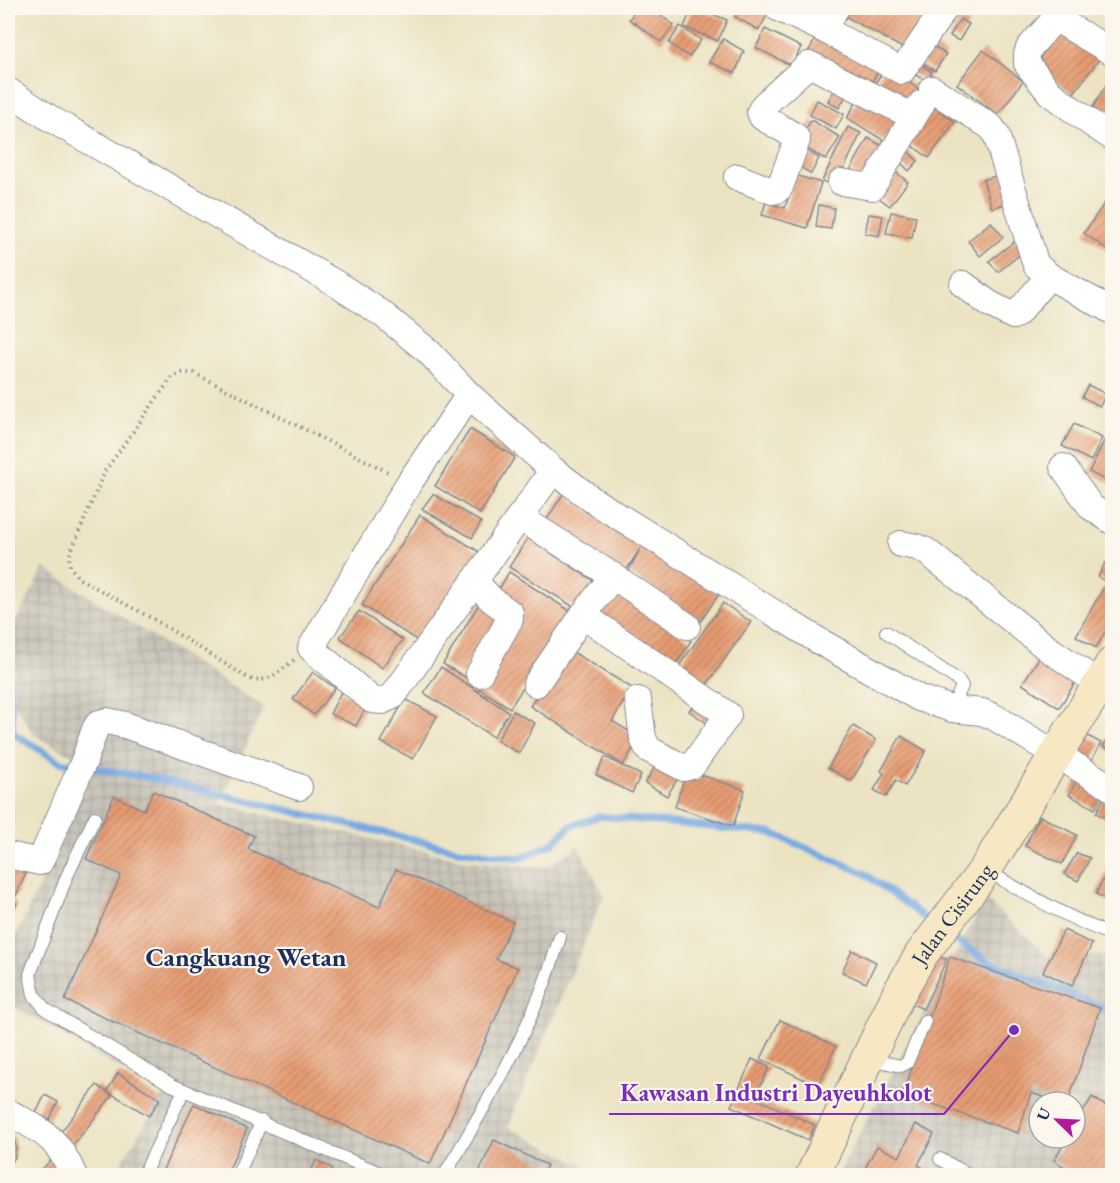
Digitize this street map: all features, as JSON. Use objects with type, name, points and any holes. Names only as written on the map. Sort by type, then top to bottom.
[{"type":"main road","name":"Jalan Cisirung","points":[[812,1176],[899,993],[921,955],[985,870],[1106,674]]},
{"type":"street","points":[[778,8],[830,18],[902,71],[991,126],[996,134],[1036,265],[1049,276],[1113,311]]},
{"type":"street","points":[[902,71],[945,8]]},
{"type":"street","points":[[1113,52],[1058,20],[1052,22],[1029,48],[1027,64],[1050,93],[1113,137]]},
{"type":"street","points":[[737,177],[772,191],[780,187],[797,140],[795,136],[762,117],[760,112],[764,105],[808,65],[912,116]]},
{"type":"street","points":[[841,182],[872,187],[912,116],[932,89]]},
{"type":"street","points":[[8,91],[51,119],[335,283],[381,314],[429,352],[469,395],[553,470],[594,501],[819,641],[920,698],[952,709],[976,711],[994,717],[1113,788]]},
{"type":"street","points":[[963,284],[988,303],[1013,316],[1049,276]]},
{"type":"street","points":[[469,395],[409,483],[311,648],[372,700],[382,702],[393,696],[553,470]]},
{"type":"street","points":[[1063,467],[1091,507],[1113,521]]},
{"type":"street","points":[[519,517],[687,626]]},
{"type":"street","points":[[901,544],[926,551],[1047,648],[1106,674]]},
{"type":"street","points":[[536,684],[613,576]]},
{"type":"street","points":[[474,581],[492,600],[510,613],[510,619],[479,674]]},
{"type":"street","points":[[583,615],[728,715],[692,766],[684,768],[648,748],[642,738],[638,700]]},
{"type":"street","points":[[8,855],[40,862],[95,729],[99,723],[107,721],[299,787]]},
{"type":"street","points":[[8,1112],[33,1125],[52,1139],[74,1176]]},
{"type":"lane","points":[[886,632],[959,681],[962,686],[952,709]]},
{"type":"lane","points":[[95,817],[67,876],[30,974],[30,984],[34,995],[45,1009],[184,1090],[262,1121],[387,1176]]},
{"type":"lane","points":[[985,870],[1030,897],[1084,924],[1113,935]]},
{"type":"lane","points":[[444,1176],[493,1090],[524,1029],[544,985],[560,936]]},
{"type":"lane","points":[[869,1059],[901,1066],[907,1063],[925,1021]]},
{"type":"lane","points":[[143,1176],[184,1090]]},
{"type":"lane","points":[[237,1176],[262,1121]]},
{"type":"lane","points":[[940,1159],[971,1176]]},
{"type":"path","points":[[311,648],[272,677],[261,681],[248,678],[155,620],[78,578],[70,566],[69,555],[105,471],[172,377],[194,373],[409,483]]},
{"type":"shaded area","points":[[44,568],[264,707],[219,804],[469,861],[547,867],[578,846],[604,895],[508,1127],[602,1175],[114,1175],[163,1094],[8,1003],[8,953],[94,767],[34,735],[8,692],[8,636]]},
{"type":"shaded area","points":[[985,899],[1050,958],[1112,955],[1112,1175],[837,1176]]},
{"type":"building","points":[[638,8],[650,8],[674,25],[661,42],[629,19]]},
{"type":"building","points":[[692,8],[727,20],[718,41],[684,27]]},
{"type":"building","points":[[740,8],[770,10],[759,30],[735,17]]},
{"type":"building","points":[[844,8],[928,8],[906,50],[841,14]]},
{"type":"building","points":[[960,19],[969,24],[959,41],[950,36]]},
{"type":"building","points":[[680,26],[701,40],[689,57],[669,43]]},
{"type":"building","points":[[1062,28],[1100,58],[1073,94],[1034,64]]},
{"type":"building","points":[[765,29],[801,47],[792,66],[756,48]]},
{"type":"building","points":[[818,34],[879,69],[867,91],[806,56]]},
{"type":"building","points":[[723,39],[744,51],[735,73],[709,62]]},
{"type":"building","points":[[929,43],[946,54],[935,71],[918,60]]},
{"type":"building","points":[[983,50],[1023,81],[998,115],[957,84]]},
{"type":"building","points":[[918,63],[932,72],[927,81],[912,73]]},
{"type":"building","points":[[887,66],[925,94],[911,114],[873,86]]},
{"type":"building","points":[[1112,75],[1112,127],[1090,112]]},
{"type":"building","points":[[839,82],[850,89],[839,108],[828,101]]},
{"type":"building","points":[[861,94],[906,120],[891,145],[847,118]]},
{"type":"building","points":[[817,100],[844,114],[836,129],[810,115]]},
{"type":"building","points":[[932,105],[955,122],[929,158],[906,141]]},
{"type":"building","points":[[811,120],[840,137],[826,160],[798,143]]},
{"type":"building","points":[[848,127],[861,133],[835,187],[822,181]]},
{"type":"building","points":[[868,138],[886,148],[868,181],[850,171]]},
{"type":"building","points":[[903,147],[918,161],[909,171],[894,156]]},
{"type":"building","points":[[807,151],[819,158],[811,174],[799,166]]},
{"type":"building","points":[[890,168],[908,182],[890,206],[871,192]]},
{"type":"building","points":[[1005,173],[1014,201],[992,208],[983,180]]},
{"type":"building","points":[[795,175],[821,183],[807,228],[762,215],[766,202],[785,208]]},
{"type":"building","points":[[1112,192],[1112,253],[1084,233]]},
{"type":"building","points":[[819,205],[834,208],[831,229],[816,227]]},
{"type":"building","points":[[891,212],[916,216],[912,238],[886,233]]},
{"type":"building","points":[[869,214],[883,216],[879,236],[865,233]]},
{"type":"building","points":[[991,222],[1003,237],[980,256],[968,241]]},
{"type":"building","points":[[1019,238],[1027,249],[998,272],[989,261]]},
{"type":"building","points":[[1088,385],[1106,394],[1100,406],[1082,397]]},
{"type":"building","points":[[1074,424],[1102,438],[1091,461],[1062,446]]},
{"type":"building","points":[[470,429],[515,457],[480,514],[435,486]]},
{"type":"building","points":[[1104,441],[1112,445],[1112,484],[1089,472]]},
{"type":"building","points":[[433,494],[481,522],[472,538],[422,509]]},
{"type":"building","points":[[563,494],[719,594],[701,621],[628,572],[640,549],[623,575],[544,524]]},
{"type":"building","points":[[420,515],[481,553],[421,643],[362,605]]},
{"type":"building","points":[[528,538],[602,586],[582,612],[509,567]]},
{"type":"building","points":[[1105,563],[1112,567],[1112,585],[1098,577]]},
{"type":"building","points":[[509,572],[578,616],[554,639],[510,708],[478,688],[522,619],[493,599]]},
{"type":"building","points":[[1104,587],[1112,590],[1112,619],[1096,648],[1076,636]]},
{"type":"building","points":[[614,588],[691,641],[671,671],[594,617]]},
{"type":"building","points":[[483,597],[508,613],[470,680],[443,664]]},
{"type":"building","points":[[723,603],[751,622],[702,691],[675,672]]},
{"type":"building","points":[[359,611],[403,640],[382,668],[340,637]]},
{"type":"building","points":[[568,649],[632,688],[612,721],[640,738],[623,765],[530,706]]},
{"type":"building","points":[[1044,650],[1080,675],[1059,708],[1022,684]]},
{"type":"building","points":[[441,667],[509,712],[493,737],[424,693]]},
{"type":"building","points":[[313,672],[335,688],[314,715],[293,699]]},
{"type":"building","points":[[341,692],[367,705],[356,726],[330,714]]},
{"type":"building","points":[[698,697],[723,713],[713,727],[689,711]]},
{"type":"building","points":[[405,699],[437,716],[413,759],[381,742]]},
{"type":"building","points":[[513,711],[535,723],[519,753],[497,741]]},
{"type":"building","points":[[853,726],[876,740],[851,781],[828,768]]},
{"type":"building","points":[[1112,732],[1112,752],[1103,746]]},
{"type":"building","points":[[1084,734],[1101,743],[1087,769],[1070,760]]},
{"type":"building","points":[[901,736],[926,751],[905,786],[896,780],[886,797],[874,790],[884,773],[881,771]]},
{"type":"building","points":[[605,757],[641,775],[632,793],[596,775]]},
{"type":"building","points":[[661,757],[683,770],[667,796],[645,783]]},
{"type":"building","points":[[687,770],[745,790],[733,826],[675,807]]},
{"type":"building","points":[[1079,777],[1105,791],[1095,809],[1069,795]]},
{"type":"building","points":[[1109,789],[1112,791],[1112,822],[1096,813]]},
{"type":"building","points":[[153,791],[254,836],[248,849],[379,907],[396,869],[513,922],[496,959],[518,968],[430,1164],[65,1000],[121,875],[86,859],[114,796],[144,810]]},
{"type":"building","points":[[1040,816],[1077,835],[1062,864],[1025,846]]},
{"type":"building","points":[[1077,853],[1090,858],[1078,881],[1064,874]]},
{"type":"building","points":[[1112,860],[1110,881],[1112,882],[1112,903],[1096,894]]},
{"type":"building","points":[[8,862],[27,871],[15,898],[8,895]]},
{"type":"building","points":[[8,900],[17,903],[8,926]]},
{"type":"building","points":[[1064,930],[1092,944],[1072,986],[1043,972]]},
{"type":"building","points":[[852,950],[876,962],[866,983],[842,972]]},
{"type":"building","points":[[935,957],[947,959],[923,1009],[912,1004]]},
{"type":"building","points":[[950,957],[1100,1008],[1072,1090],[1027,1090],[1027,1105],[1018,1133],[903,1094]]},
{"type":"building","points":[[780,1020],[836,1046],[818,1086],[761,1059]]},
{"type":"building","points":[[752,1059],[769,1067],[755,1098],[815,1125],[808,1140],[731,1106]]},
{"type":"building","points":[[118,1073],[160,1099],[149,1116],[107,1091]]},
{"type":"building","points":[[97,1085],[112,1096],[71,1148],[57,1137]]},
{"type":"building","points":[[45,1095],[58,1102],[49,1120],[36,1113]]},
{"type":"building","points":[[1092,1097],[1112,1110],[1112,1176],[1078,1176],[1054,1160],[1060,1150],[1087,1150],[1087,1105]]},
{"type":"building","points":[[194,1104],[247,1129],[226,1176],[160,1176]]},
{"type":"building","points":[[916,1124],[934,1134],[918,1165],[937,1176],[861,1176],[877,1146],[899,1157]]},
{"type":"building","points":[[8,1128],[16,1147],[15,1157],[8,1168]]},
{"type":"building","points":[[494,1140],[547,1165],[542,1176],[477,1176]]},
{"type":"building","points":[[53,1158],[61,1176],[35,1176]]},
{"type":"building","points":[[316,1160],[332,1168],[329,1176],[309,1176]]},
{"type":"waterway","points":[[8,674],[13,733],[60,762],[146,777],[458,850],[521,858],[552,844],[570,826],[600,816],[771,833],[864,873],[933,924]]},
{"type":"waterway","points":[[946,934],[989,962],[1112,1011]]},
{"type":"place","name":"Kawasan Industri Dayeuhkolot","points":[[1014,1030]]},
{"type":"district","name":"Cangkuang Wetan","points":[[246,957]]}]
